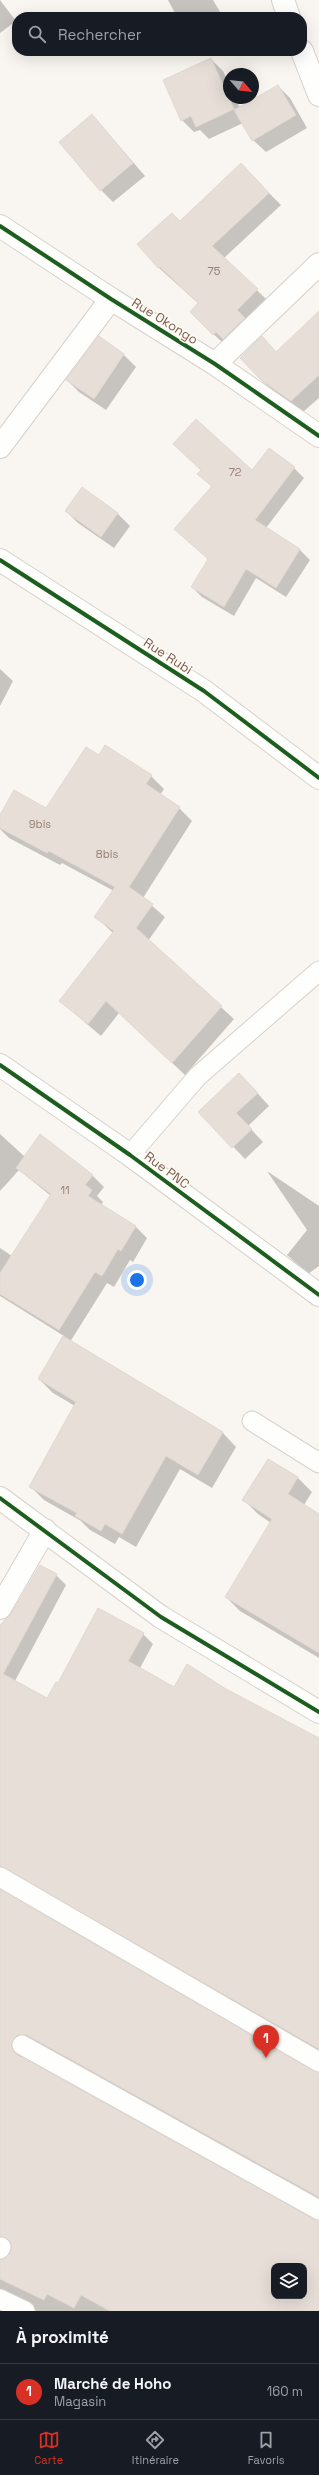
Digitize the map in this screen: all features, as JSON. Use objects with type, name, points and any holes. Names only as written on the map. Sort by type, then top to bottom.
[{"type":"street","points":[[283,0],[287,12]]},
{"type":"street","points":[[304,56],[319,95]]},
{"type":"street","name":"Rue Okongo","points":[[0,226],[110,299],[215,364],[319,436]]},
{"type":"street","points":[[215,364],[319,264]]},
{"type":"street","points":[[0,447],[110,299]]},
{"type":"street","name":"Rue Rubi","points":[[0,560],[204,691],[319,778]]},
{"type":"street","name":"Rue PNC","points":[[0,1066],[130,1155],[319,1295]]},
{"type":"street","points":[[0,1498],[160,1617],[319,1712]]},
{"type":"street","points":[[0,1608],[45,1530]]},
{"type":"lane","points":[[130,1155],[198,1076],[319,971]]},
{"type":"lane","points":[[252,1421],[319,1464]]},
{"type":"lane","points":[[0,1877],[319,2062]]},
{"type":"lane","points":[[22,2045],[319,2210]]},
{"type":"lane","points":[[0,2299],[25,2311]]},
{"type":"building","points":[[211,58],[223,85],[223,104],[232,104],[234,109],[196,127],[191,116],[181,121],[163,80]]},
{"type":"building","points":[[278,85],[296,115],[252,141],[234,110],[245,104],[259,104],[259,96]]},
{"type":"building","points":[[92,114],[133,163],[100,191],[59,142]]},
{"type":"building","points":[[241,163],[269,193],[212,246],[258,289],[237,310],[245,318],[223,339],[216,332],[213,335],[190,312],[198,303],[160,267],[158,268],[137,244],[172,213],[180,221]]},
{"type":"building","points":[[319,311],[319,375],[291,401],[261,380],[240,358],[262,336],[276,352]]},
{"type":"building","points":[[99,336],[124,354],[94,399],[66,380]]},
{"type":"building","points":[[196,419],[252,470],[269,448],[295,467],[255,520],[300,549],[276,588],[246,569],[224,607],[191,587],[208,559],[174,529],[212,486],[197,474],[201,470],[173,444]]},
{"type":"building","points":[[82,487],[118,513],[101,537],[65,511]]},
{"type":"building","points":[[105,745],[152,775],[146,784],[180,807],[129,887],[153,904],[136,928],[222,1006],[172,1063],[106,1001],[88,1024],[59,1001],[114,931],[94,917],[115,887],[49,851],[47,853],[0,828],[0,815],[14,790],[46,808],[86,747],[99,755]]},
{"type":"building","points":[[239,1073],[258,1093],[236,1113],[252,1129],[232,1148],[198,1112]]},
{"type":"building","points":[[40,1134],[93,1175],[85,1185],[92,1190],[88,1196],[136,1226],[121,1251],[118,1249],[102,1276],[95,1272],[59,1330],[0,1294],[0,1273],[51,1194],[16,1168]]},
{"type":"building","points":[[63,1336],[223,1432],[198,1475],[166,1456],[122,1534],[105,1524],[101,1531],[75,1516],[77,1513],[29,1487],[76,1402],[38,1379]]},
{"type":"building","points":[[268,1459],[298,1477],[288,1494],[319,1514],[319,1653],[225,1597],[272,1519],[242,1500]]},
{"type":"building","points":[[40,1565],[57,1574],[3,1674],[47,1698],[56,1682],[58,1683],[98,1608],[144,1633],[128,1661],[174,1687],[187,1664],[226,1689],[319,1738],[319,2049],[0,1866],[0,1625],[11,1614]]},
{"type":"building","points":[[0,1890],[319,2073],[319,2197],[27,2035],[17,2035],[11,2045],[17,2055],[319,2221],[319,2311],[110,2311],[81,2295],[74,2308],[47,2294],[44,2300],[0,2279],[0,2260],[6,2258],[12,2247],[10,2241],[0,2236]]},
{"type":"cycle path","points":[[0,226],[111,299],[215,364],[319,436]]},
{"type":"cycle path","points":[[0,560],[204,691],[319,778]]},
{"type":"cycle path","points":[[0,1065],[130,1155],[319,1295]]},
{"type":"cycle path","points":[[0,1498],[161,1617],[319,1712]]},
{"type":"place","name":"Marché de Hoho","points":[[266,2058]]}]
